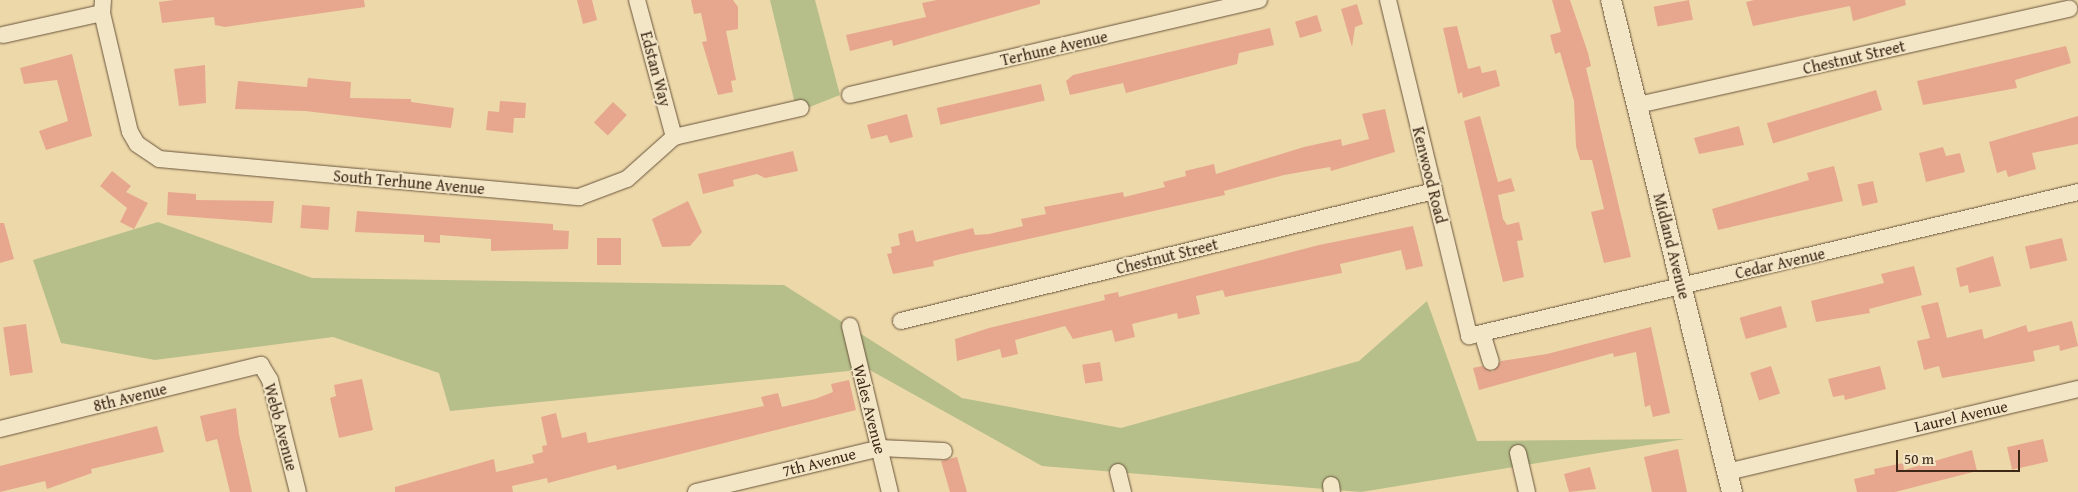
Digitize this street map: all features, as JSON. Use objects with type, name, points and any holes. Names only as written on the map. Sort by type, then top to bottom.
[{"type":"street","name":"Edstan Way","points":[[638,0],[674,138]]},
{"type":"street","name":"Terhune Avenue","points":[[850,95],[1259,0]]},
{"type":"street","name":"Kenwood Road","points":[[1388,0],[1469,336],[1482,334]]},
{"type":"street","name":"Midland Avenue","points":[[1612,0],[1732,492]]},
{"type":"street","name":"South Terhune Avenue","points":[[102,6],[130,132],[137,144],[159,159],[579,197],[627,179],[674,138],[801,108]]},
{"type":"street","points":[[3,35],[102,6]]},
{"type":"street","name":"Chestnut Street","points":[[1638,105],[2069,9]]},
{"type":"street","name":"Chestnut Street","points":[[900,321],[1434,191]]},
{"type":"street","name":"Cedar Avenue","points":[[1482,334],[2078,192]]},
{"type":"street","name":"Wales Avenue","points":[[850,326],[890,492]]},
{"type":"street","points":[[1482,334],[1491,362]]},
{"type":"street","name":"8th Avenue","points":[[0,429],[260,365]]},
{"type":"street","name":"Webb Avenue","points":[[260,365],[270,380],[298,492]]},
{"type":"street","name":"Laurel Avenue","points":[[1727,472],[2078,389]]},
{"type":"street","name":"7th Avenue","points":[[696,492],[880,448],[944,451]]},
{"type":"street","points":[[1518,453],[1527,492]]},
{"type":"street","points":[[1118,472],[1123,492]]},
{"type":"green space","points":[[770,0],[815,0],[840,95],[797,112]]},
{"type":"green space","points":[[158,222],[312,278],[784,285],[962,398],[1121,428],[1359,361],[1427,301],[1477,441],[1685,439],[1361,492],[1042,466],[868,369],[450,411],[439,373],[333,337],[155,360],[61,343],[33,260]]},
{"type":"building","points":[[174,0],[364,0],[365,7],[225,27],[215,25],[214,17],[162,23],[159,2]]},
{"type":"building","points":[[577,0],[592,0],[597,20],[583,24]]},
{"type":"building","points":[[691,0],[733,0],[738,7],[738,29],[726,31],[736,80],[731,81],[733,92],[718,95],[702,42],[707,41],[701,13],[694,14]]},
{"type":"building","points":[[937,0],[1040,0],[1040,4],[893,46],[892,40],[850,51],[846,35],[926,17],[922,3]]},
{"type":"building","points":[[1552,0],[1570,0],[1588,53],[1591,66],[1586,68],[1631,257],[1604,263],[1591,212],[1604,209],[1592,160],[1580,160],[1576,146],[1574,101],[1560,52],[1555,54],[1550,35],[1561,32]]},
{"type":"building","points":[[1689,0],[1693,20],[1657,27],[1654,7]]},
{"type":"building","points":[[1754,0],[1905,0],[1906,5],[1853,21],[1850,6],[1753,26],[1746,2]]},
{"type":"building","points":[[1357,4],[1363,24],[1355,27],[1352,47],[1341,9]]},
{"type":"building","points":[[1317,15],[1322,31],[1300,38],[1295,22]]},
{"type":"building","points":[[1457,26],[1468,69],[1480,66],[1482,73],[1496,70],[1500,86],[1463,98],[1462,92],[1458,94],[1443,28]]},
{"type":"building","points":[[1270,28],[1274,45],[1239,53],[1237,64],[1126,93],[1123,83],[1070,95],[1066,81],[1073,75]]},
{"type":"building","points":[[2066,46],[2071,63],[2015,80],[2017,88],[1923,105],[1917,81]]},
{"type":"building","points":[[72,54],[92,136],[46,150],[39,131],[68,121],[57,80],[24,84],[20,68]]},
{"type":"building","points":[[205,65],[206,103],[179,106],[174,69]]},
{"type":"building","points":[[308,78],[351,82],[350,98],[411,99],[411,102],[454,108],[451,128],[305,111],[235,109],[238,81],[307,87]]},
{"type":"building","points":[[1041,84],[1045,101],[941,125],[937,108]]},
{"type":"building","points":[[1876,90],[1882,110],[1773,143],[1767,123]]},
{"type":"building","points":[[500,101],[526,103],[525,118],[514,118],[513,133],[486,130],[488,111],[499,112]]},
{"type":"building","points":[[613,102],[627,115],[608,135],[594,122]]},
{"type":"building","points":[[1385,109],[1395,152],[1331,171],[1330,167],[1284,175],[1224,191],[1225,195],[961,254],[933,261],[934,266],[893,274],[887,254],[892,253],[891,247],[900,245],[898,234],[913,230],[916,242],[973,228],[975,235],[989,234],[1023,226],[1021,219],[1046,214],[1044,207],[1123,192],[1124,197],[1165,187],[1163,182],[1186,176],[1185,171],[1214,164],[1216,174],[1304,147],[1341,139],[1342,146],[1369,139],[1362,114]]},
{"type":"building","points":[[907,114],[913,137],[890,143],[887,135],[871,139],[867,125]]},
{"type":"building","points":[[1480,116],[1498,182],[1511,178],[1515,191],[1498,195],[1503,219],[1507,225],[1519,222],[1523,240],[1517,241],[1524,277],[1503,282],[1464,121]]},
{"type":"building","points":[[2078,116],[2078,144],[2032,153],[2036,169],[2008,177],[2006,170],[1997,173],[1989,142]]},
{"type":"building","points":[[1739,126],[1744,145],[1699,154],[1694,138]]},
{"type":"building","points":[[1943,147],[1946,156],[1960,153],[1965,172],[1926,182],[1919,153]]},
{"type":"building","points":[[793,151],[798,171],[765,178],[757,174],[733,180],[734,186],[703,194],[698,174]]},
{"type":"building","points":[[1834,166],[1843,201],[1718,230],[1712,209],[1809,180],[1807,173]]},
{"type":"building","points":[[112,171],[131,186],[126,192],[148,203],[134,229],[120,222],[127,208],[100,186]]},
{"type":"building","points":[[1873,181],[1878,202],[1862,206],[1857,185]]},
{"type":"building","points":[[168,192],[196,194],[196,200],[274,201],[272,223],[167,215]]},
{"type":"building","points":[[688,201],[702,232],[690,246],[662,247],[652,219]]},
{"type":"building","points":[[302,205],[330,207],[328,230],[300,228]]},
{"type":"building","points":[[357,211],[553,224],[553,230],[569,231],[568,249],[491,251],[491,239],[440,235],[440,243],[424,242],[424,235],[355,232]]},
{"type":"building","points":[[0,223],[4,223],[14,259],[0,263]]},
{"type":"building","points":[[1413,226],[1423,266],[1406,270],[1401,250],[1340,264],[1342,273],[1225,297],[1223,290],[1196,296],[1200,314],[1178,319],[1177,313],[1132,324],[1135,337],[1115,342],[1112,330],[1073,339],[1065,326],[1015,340],[1018,354],[1002,358],[1000,349],[957,361],[955,339],[989,328],[1105,300],[1104,295],[1118,292],[1119,297],[1319,245]]},
{"type":"building","points":[[597,238],[621,238],[621,265],[597,265]]},
{"type":"building","points":[[2062,238],[2067,260],[2030,269],[2025,247]]},
{"type":"building","points":[[1993,256],[2001,286],[1969,293],[1968,285],[1960,287],[1956,268]]},
{"type":"building","points":[[1914,266],[1922,295],[1869,309],[1870,313],[1816,322],[1811,301],[1884,283],[1881,274]]},
{"type":"building","points":[[1938,302],[1947,338],[1982,329],[1984,339],[2026,325],[2028,332],[2072,321],[2078,346],[2060,351],[2059,345],[2033,351],[2035,361],[1942,378],[1939,366],[1924,370],[1917,341],[1930,338],[1921,306]]},
{"type":"building","points":[[1781,306],[1787,327],[1746,339],[1740,318]]},
{"type":"building","points":[[26,324],[33,373],[10,376],[3,327]]},
{"type":"building","points":[[1651,327],[1670,413],[1653,417],[1650,405],[1645,407],[1636,352],[1614,357],[1613,353],[1479,390],[1473,368],[1482,366],[1493,372],[1501,361],[1547,354]]},
{"type":"building","points":[[1100,362],[1103,381],[1085,384],[1082,365]]},
{"type":"building","points":[[1771,366],[1780,394],[1759,400],[1750,373]]},
{"type":"building","points":[[1880,366],[1886,389],[1845,400],[1844,395],[1833,397],[1828,379]]},
{"type":"building","points":[[362,379],[373,430],[339,438],[330,398],[336,396],[334,385]]},
{"type":"building","points":[[849,380],[856,410],[617,470],[616,465],[548,483],[547,478],[512,486],[513,492],[395,492],[395,487],[494,459],[496,472],[534,463],[532,455],[543,452],[542,446],[547,445],[541,417],[556,413],[562,438],[586,432],[588,443],[764,406],[761,397],[778,393],[782,407],[815,399],[833,392],[831,384]]},
{"type":"building","points":[[236,408],[239,434],[252,492],[230,492],[217,439],[206,442],[200,416]]},
{"type":"building","points":[[157,426],[164,452],[91,469],[92,473],[47,489],[45,481],[0,492],[0,466]]},
{"type":"building","points":[[2043,439],[2048,461],[2012,470],[2007,447]]},
{"type":"building","points":[[1678,449],[1687,492],[1652,492],[1644,457]]},
{"type":"building","points":[[1972,450],[1977,471],[1895,492],[1857,492],[1854,479],[1875,474],[1874,469],[1903,463],[1904,470]]},
{"type":"building","points":[[957,457],[967,492],[950,492],[941,461]]},
{"type":"building","points":[[1590,467],[1596,489],[1569,492],[1564,474]]}]
